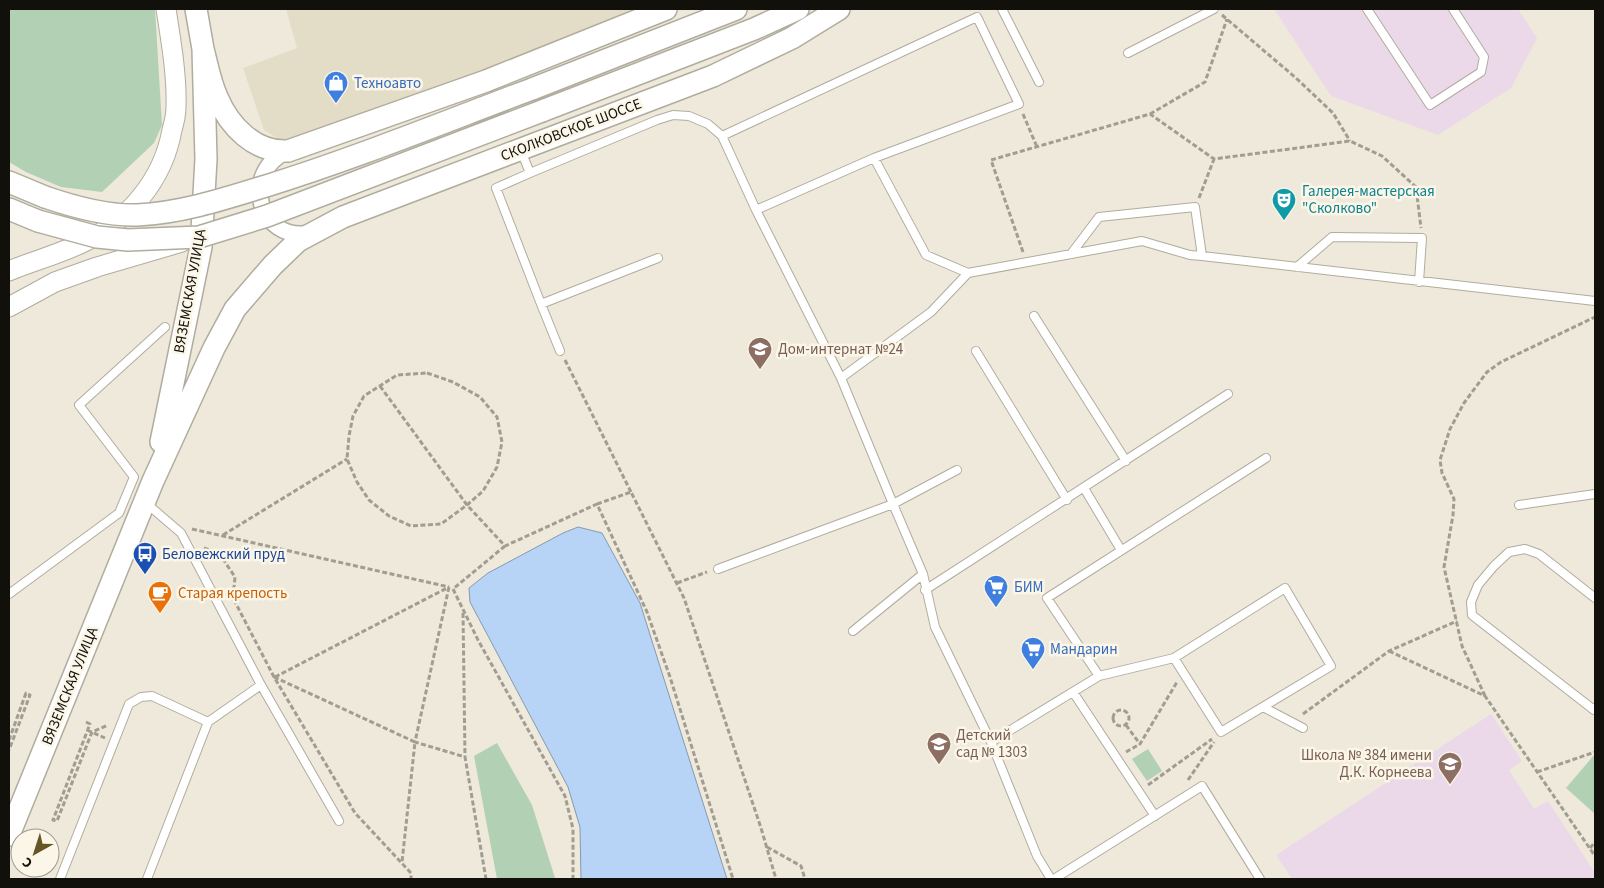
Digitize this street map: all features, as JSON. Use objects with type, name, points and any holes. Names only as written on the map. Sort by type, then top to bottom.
[{"type":"main road","name":"ВЯЗЕМСКАЯ УЛИЦА","points":[[153,481],[201,247],[206,159],[203,48],[196,9]]},
{"type":"main road","points":[[203,48],[216,96],[231,122],[247,139],[267,150],[288,152],[486,81],[666,9]]},
{"type":"main road","points":[[9,182],[44,198],[93,211],[114,214],[162,213],[196,206],[321,169],[736,9]]},
{"type":"main road","points":[[9,209],[38,221],[97,238],[128,240],[199,237],[267,216],[754,29],[798,9]]},
{"type":"main road","name":"СКОЛКОВСКОЕ ШОССЕ","points":[[306,237],[343,217],[712,76],[792,38],[839,9]]},
{"type":"main road","name":"ВЯЗЕМСКАЯ УЛИЦА","points":[[9,835],[153,481],[214,348],[236,309],[273,265],[306,237]]},
{"type":"street","points":[[9,271],[84,242],[112,226],[132,209],[154,179],[169,144],[176,109],[173,57],[166,9]]},
{"type":"street","points":[[288,152],[276,158],[262,176],[259,190],[261,204],[273,223],[286,231],[306,237]]},
{"type":"street","points":[[9,307],[55,282],[97,267],[199,237]]},
{"type":"lane","points":[[1002,9],[1039,82]]},
{"type":"lane","points":[[1128,53],[1214,9]]},
{"type":"lane","points":[[1367,9],[1430,105],[1481,72],[1484,57],[1453,9]]},
{"type":"lane","points":[[722,136],[977,17],[1019,104],[874,158],[756,210]]},
{"type":"lane","points":[[560,351],[496,188],[673,115],[688,116],[708,124],[722,136],[756,210],[841,378],[923,574],[935,628],[991,742],[1037,856],[1052,879],[1202,786],[1260,879]]},
{"type":"lane","points":[[520,149],[530,173]]},
{"type":"lane","points":[[874,158],[926,255],[968,273],[1142,241],[1190,255],[1595,301]]},
{"type":"lane","points":[[1071,254],[1099,217],[1195,207],[1202,256]]},
{"type":"lane","points":[[1297,268],[1332,237],[1422,238],[1419,282]]},
{"type":"lane","points":[[541,304],[658,258]]},
{"type":"lane","points":[[841,378],[931,312],[968,273]]},
{"type":"lane","points":[[1034,316],[1126,461]]},
{"type":"lane","points":[[9,594],[120,513],[134,477],[79,405],[165,327]]},
{"type":"lane","points":[[976,351],[1067,500]]},
{"type":"lane","points":[[926,590],[1228,394]]},
{"type":"lane","points":[[1099,676],[1047,598],[1266,458]]},
{"type":"lane","points":[[718,568],[893,504],[957,470]]},
{"type":"lane","points":[[1084,488],[1121,550]]},
{"type":"lane","points":[[1519,505],[1595,494]]},
{"type":"lane","points":[[145,502],[181,533],[261,685],[339,821]]},
{"type":"lane","points":[[1595,598],[1539,554],[1525,549],[1509,552],[1494,566],[1478,586],[1470,602],[1472,615],[1594,710],[1595,708]]},
{"type":"lane","points":[[853,631],[923,574]]},
{"type":"lane","points":[[991,742],[1099,676],[1174,658],[1285,588],[1331,666],[1221,732],[1174,658]]},
{"type":"lane","points":[[147,879],[208,722],[261,685]]},
{"type":"lane","points":[[1073,692],[1155,816]]},
{"type":"lane","points":[[60,879],[129,704],[141,697],[152,696],[208,722]]},
{"type":"lane","points":[[1263,707],[1303,728]]},
{"type":"path","points":[[1026,262],[991,160],[1150,114],[1204,82],[1227,19],[1296,78],[1333,113],[1350,141]]},
{"type":"path","points":[[1019,104],[1037,147]]},
{"type":"path","points":[[1150,114],[1214,160],[1350,141],[1382,156],[1416,187],[1422,238]]},
{"type":"path","points":[[1195,207],[1214,160]]},
{"type":"path","points":[[1595,317],[1501,362],[1487,372],[1464,403],[1450,428],[1440,460],[1442,473],[1454,498],[1444,567],[1462,646],[1485,696],[1595,856]]},
{"type":"path","points":[[560,351],[684,598],[776,879]]},
{"type":"path","points":[[428,373],[453,382],[480,398],[496,417],[502,442],[497,467],[482,491],[468,505],[441,524],[411,526],[389,516],[368,500],[357,482],[347,459],[353,416],[364,396],[397,375],[428,373]]},
{"type":"path","points":[[380,386],[468,505],[505,546]]},
{"type":"path","points":[[222,536],[347,459]]},
{"type":"path","points":[[261,685],[451,588],[505,546],[597,504],[631,492]]},
{"type":"path","points":[[597,504],[647,612],[670,677],[733,879]]},
{"type":"path","points":[[169,524],[451,588],[565,796],[573,829],[573,879]]},
{"type":"path","points":[[192,529],[196,536]]},
{"type":"path","points":[[201,542],[205,550],[219,553],[236,578],[232,598],[274,677],[355,812],[411,873],[411,879]]},
{"type":"path","points":[[677,583],[718,568]]},
{"type":"path","points":[[402,863],[415,742],[451,588]]},
{"type":"path","points":[[463,610],[464,757],[486,879]]},
{"type":"path","points":[[1292,722],[1389,651],[1472,615]]},
{"type":"path","points":[[1389,651],[1485,696]]},
{"type":"path","points":[[1116,758],[1140,744],[1183,672]]},
{"type":"path","points":[[274,677],[415,742],[464,757]]},
{"type":"path","points":[[9,740],[26,693],[30,695],[9,750]]},
{"type":"path","points":[[1120,710],[1128,714],[1126,725],[1117,726],[1114,723],[1113,714],[1116,711],[1120,710]]},
{"type":"path","points":[[86,722],[90,724],[87,730],[53,820],[56,821],[92,732],[87,730]]},
{"type":"path","points":[[1126,725],[1140,744]]},
{"type":"path","points":[[1139,792],[1221,732]]},
{"type":"path","points":[[1169,807],[1221,732]]},
{"type":"path","points":[[1537,772],[1595,752]]},
{"type":"path","points":[[1590,848],[1595,842]]},
{"type":"path","points":[[767,847],[801,866],[805,879]]},
{"type":"shaded area","points":[[286,9],[647,9],[285,143],[264,130],[243,68],[297,48]]},
{"type":"shaded area","points":[[1274,9],[1518,9],[1537,38],[1511,88],[1438,135],[1331,96]]},
{"type":"shaded area","name":"Школа № 384 имени Д.К. Корнеева","points":[[1491,714],[1522,761],[1509,770],[1534,809],[1548,801],[1595,873],[1595,879],[1292,879],[1276,855]]},
{"type":"green space","points":[[9,9],[155,9],[162,125],[154,143],[102,192],[61,187],[26,172],[9,162]]},
{"type":"green space","points":[[497,743],[532,805],[554,879],[497,879],[474,756]]},
{"type":"green space","points":[[1148,749],[1162,771],[1147,781],[1132,759]]},
{"type":"green space","points":[[1595,754],[1595,814],[1566,788]]},
{"type":"water","points":[[578,527],[602,533],[640,603],[727,879],[581,879],[580,827],[568,787],[470,602],[469,588],[488,573]]},
{"type":"place","name":"Техноавто","points":[[336,104]]},
{"type":"place","name":"Галерея-мастерская \"Сколково\"","points":[[1284,221]]},
{"type":"place","name":"Дом-интернат №24","points":[[760,370]]},
{"type":"place","name":"Беловежский пруд","points":[[145,575]]},
{"type":"place","name":"БИМ","points":[[996,608]]},
{"type":"place","name":"Старая крепость","points":[[160,614]]},
{"type":"place","name":"Мандарин","points":[[1033,670]]},
{"type":"place","name":"Детский сад № 1303","points":[[939,765]]},
{"type":"place","name":"Школа № 384 имени Д.К. Корнеева","points":[[1450,785]]}]
